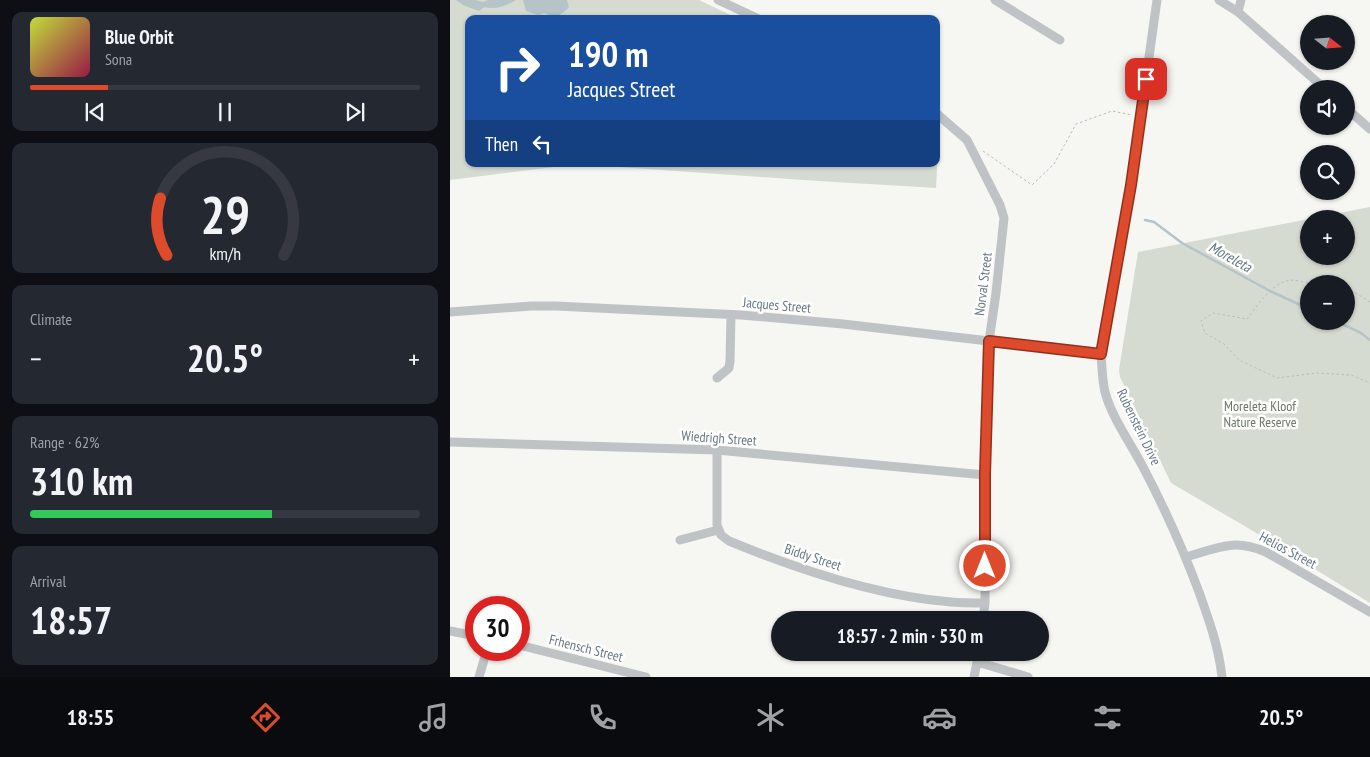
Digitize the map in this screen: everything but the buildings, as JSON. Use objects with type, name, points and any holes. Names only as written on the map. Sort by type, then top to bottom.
[{"type":"street","points":[[718,0],[750,15]]},
{"type":"street","points":[[995,0],[1060,40]]},
{"type":"street","name":"Rubenstein Drive","points":[[1157,0],[1131,185],[1101,354],[1102,374],[1105,393],[1111,407],[1143,466],[1186,557],[1212,627],[1222,677]]},
{"type":"street","points":[[1219,0],[1238,12],[1315,80]]},
{"type":"street","points":[[1238,12],[1241,0]]},
{"type":"street","name":"Norval Street","points":[[940,116],[967,140],[997,197],[1004,218],[989,341],[985,474],[984,611]]},
{"type":"street","points":[[1355,116],[1370,129]]},
{"type":"street","name":"Jacques Street","points":[[450,312],[556,306],[731,315],[843,324],[1101,354]]},
{"type":"street","points":[[717,378],[729,368],[731,315]]},
{"type":"street","name":"Wiedrigh Street","points":[[450,442],[717,450],[985,474]]},
{"type":"street","points":[[680,540],[718,530],[717,450]]},
{"type":"street","name":"Biddy Street","points":[[718,530],[724,538],[736,544],[791,565],[840,580],[916,597],[951,602],[985,603]]},
{"type":"street","name":"Helios Street","points":[[1186,557],[1228,544],[1253,546],[1370,612]]},
{"type":"street","points":[[450,631],[465,634]]},
{"type":"street","name":"Frhensch Street","points":[[530,648],[646,677]]},
{"type":"street","points":[[479,677],[484,661]]},
{"type":"street","points":[[974,677],[977,662],[997,673],[1028,677]]},
{"type":"street","points":[[601,677],[604,667]]},
{"type":"path","points":[[983,151],[1032,185],[1054,164],[1076,124],[1112,111],[1140,116]]},
{"type":"path","points":[[1300,282],[1292,280],[1274,286],[1247,319],[1213,313],[1201,321],[1205,333],[1224,344],[1239,360],[1277,378],[1317,373],[1350,375],[1370,383]]},
{"type":"path","points":[[1355,293],[1370,302]]},
{"type":"green space","points":[[450,0],[699,0],[731,15],[465,15],[465,167],[554,167],[450,180]]},
{"type":"green space","points":[[620,167],[937,167],[936,188]]},
{"type":"green space","name":"Moreleta Kloof Nature Reserve","points":[[1370,207],[1370,603],[1171,483],[1120,377],[1119,370],[1138,252],[1300,221],[1300,265],[1355,265],[1355,210]]},
{"type":"shaded area","points":[[456,0],[483,2],[488,0],[516,0],[500,7],[484,7],[479,11]]},
{"type":"shaded area","points":[[523,0],[567,0],[569,7],[558,15],[544,13],[538,15],[526,11]]},
{"type":"waterway","name":"Moreleta","points":[[1145,220],[1154,222],[1182,243],[1270,291],[1300,305]]},
{"type":"waterway","name":"Moreleta","points":[[1355,330],[1370,340]]},
{"type":"route","points":[[985,566],[985,474],[989,341],[1101,354],[1131,185],[1146,79]]}]
